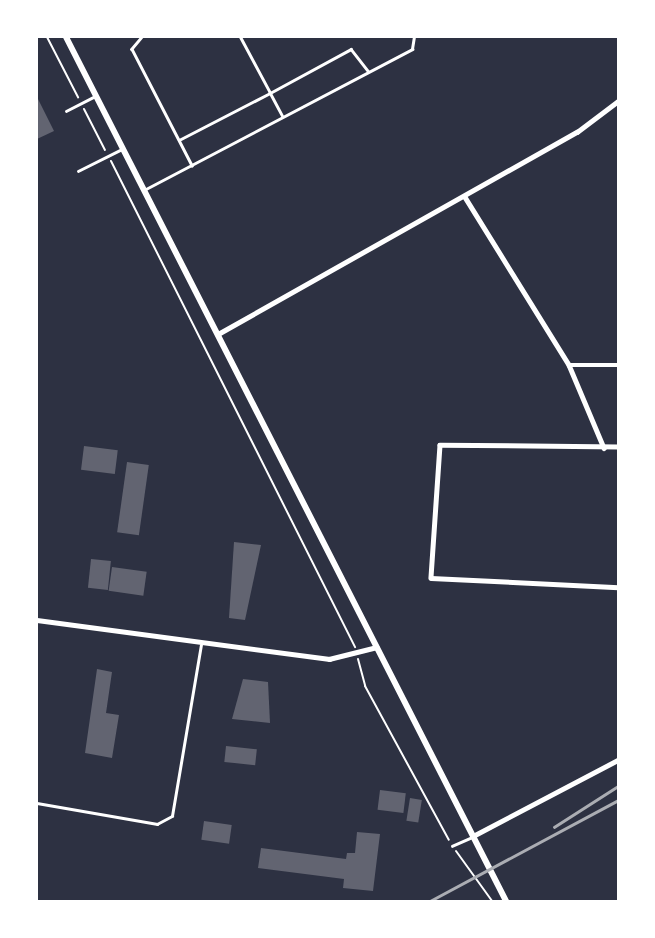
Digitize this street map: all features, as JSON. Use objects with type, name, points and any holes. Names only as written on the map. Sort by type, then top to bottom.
[{"type":"main road","points":[[66,37],[506,901]]},
{"type":"street","points":[[218,334],[465,197],[618,101]]},
{"type":"street","points":[[465,197],[569,365],[604,448]]},
{"type":"street","points":[[569,365],[618,365]]},
{"type":"street","points":[[618,447],[440,445],[432,578],[618,587]]},
{"type":"street","points":[[37,620],[201,645],[329,659],[357,655],[377,647]]},
{"type":"street","points":[[473,836],[618,760]]},
{"type":"lane","points":[[142,37],[132,49],[192,165]]},
{"type":"lane","points":[[240,37],[282,117]]},
{"type":"lane","points":[[144,190],[412,49],[414,37]]},
{"type":"lane","points":[[179,140],[351,49],[368,71]]},
{"type":"lane","points":[[66,111],[96,96]]},
{"type":"lane","points":[[78,171],[123,149]]},
{"type":"lane","points":[[37,803],[157,824],[172,816],[201,645]]},
{"type":"lane","points":[[452,846],[473,836]]},
{"type":"path","points":[[47,37],[357,655],[365,686],[452,846],[492,901]]},
{"type":"building","points":[[37,97],[54,131],[37,139]]},
{"type":"building","points":[[84,446],[118,450],[115,474],[81,470]]},
{"type":"building","points":[[127,462],[149,465],[139,535],[117,532]]},
{"type":"building","points":[[234,542],[261,545],[245,620],[229,618]]},
{"type":"building","points":[[91,559],[111,561],[108,590],[88,588]]},
{"type":"building","points":[[112,567],[147,572],[143,596],[109,591]]},
{"type":"building","points":[[97,669],[112,672],[106,713],[119,715],[112,758],[85,753]]},
{"type":"building","points":[[243,679],[268,682],[270,723],[232,719]]},
{"type":"building","points":[[226,746],[257,749],[255,765],[224,762]]},
{"type":"building","points":[[380,790],[406,793],[403,813],[378,810]]},
{"type":"building","points":[[410,798],[422,800],[418,823],[406,821]]},
{"type":"building","points":[[204,821],[232,825],[229,844],[201,840]]},
{"type":"building","points":[[357,832],[380,834],[373,891],[343,888],[344,879],[258,868],[261,848],[346,859],[347,853],[355,853]]},
{"type":"railway","points":[[554,827],[618,786]]},
{"type":"railway","points":[[430,901],[618,800]]}]
